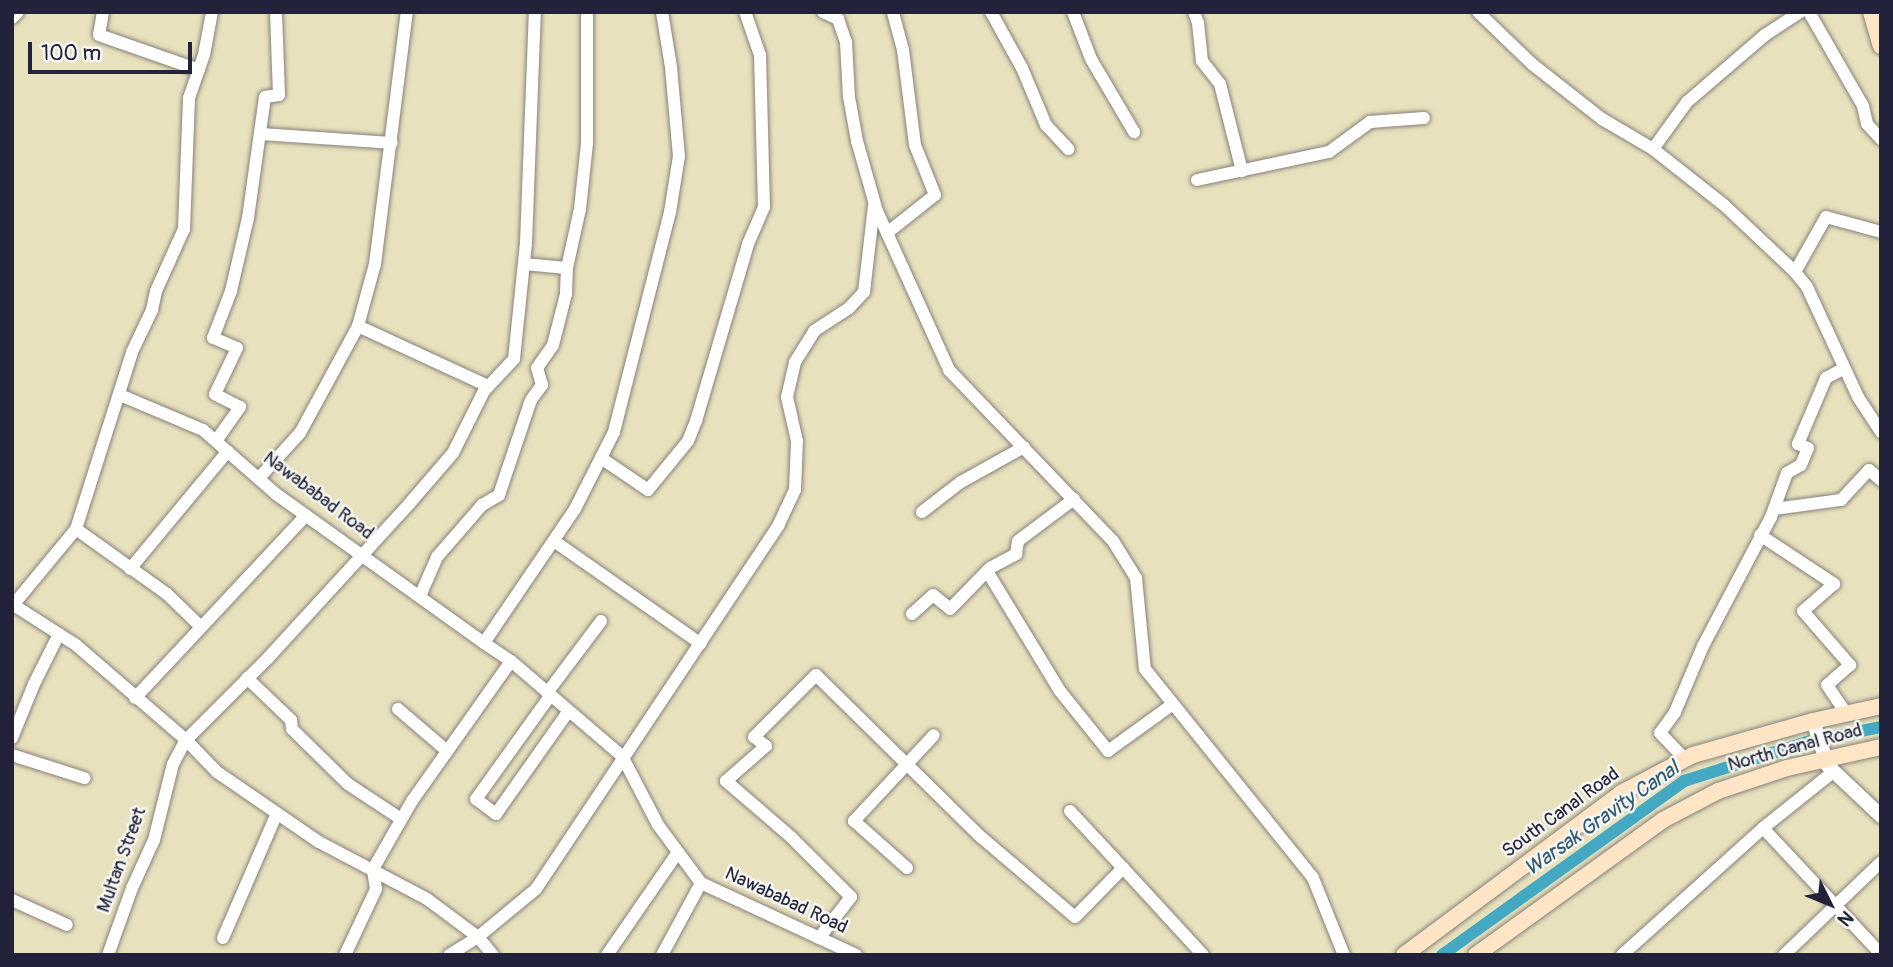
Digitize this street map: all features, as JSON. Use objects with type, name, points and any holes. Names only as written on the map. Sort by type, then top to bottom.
[{"type":"main road","points":[[1871,12],[1881,46]]},
{"type":"main road","name":"South Canal Road","points":[[1404,955],[1621,793],[1685,759],[1846,713],[1881,706]]},
{"type":"main road","name":"North Canal Road","points":[[1476,955],[1663,820],[1718,791],[1787,768],[1881,747]]},
{"type":"street","points":[[12,18],[18,12]]},
{"type":"street","points":[[103,12],[99,35],[199,70]]},
{"type":"street","points":[[212,12],[199,70],[189,98],[184,229],[132,352],[76,529],[13,604],[59,634],[186,740],[217,772],[319,842],[427,899],[478,937],[493,955]]},
{"type":"street","points":[[216,440],[240,407],[215,394],[237,348],[213,338],[232,292],[248,218],[265,97],[279,96],[275,12]]},
{"type":"street","points":[[259,478],[300,433],[358,326],[375,264],[407,12]]},
{"type":"street","name":"Multan Street","points":[[108,955],[132,888],[154,840],[173,764],[186,740],[247,678],[453,453],[488,386],[514,359],[524,264],[535,12]]},
{"type":"street","points":[[420,596],[437,556],[482,505],[499,495],[531,400],[542,385],[537,368],[553,345],[566,294],[567,268],[580,209],[587,143],[587,12]]},
{"type":"street","points":[[484,643],[575,509],[614,432],[670,212],[679,156],[671,67],[662,12]]},
{"type":"street","points":[[601,458],[648,490],[688,440],[696,421],[748,244],[764,207],[760,55],[745,12]]},
{"type":"street","points":[[823,12],[840,16],[846,42],[849,97],[857,141],[874,202],[949,370],[1113,541],[1136,578],[1145,669],[1313,878],[1344,955]]},
{"type":"street","points":[[887,233],[935,195],[915,145],[903,50],[893,12]]},
{"type":"street","points":[[991,12],[1022,68],[1046,125],[1068,149]]},
{"type":"street","points":[[1073,12],[1091,59],[1134,132]]},
{"type":"street","points":[[1194,12],[1198,23],[1202,61],[1220,85],[1242,171]]},
{"type":"street","points":[[1478,12],[1532,64],[1602,119],[1653,149],[1724,205],[1796,272],[1807,287],[1858,397],[1881,432]]},
{"type":"street","points":[[1653,149],[1687,102],[1765,35],[1800,12]]},
{"type":"street","points":[[1809,12],[1863,106],[1867,124],[1881,139]]},
{"type":"street","points":[[1197,180],[1329,152],[1370,122],[1424,118]]},
{"type":"street","points":[[260,134],[392,143]]},
{"type":"street","points":[[449,955],[478,937],[536,889],[622,756],[701,644],[720,609],[779,524],[795,490],[797,441],[787,397],[795,362],[814,331],[849,308],[864,292],[874,202]]},
{"type":"street","points":[[1796,272],[1826,217],[1881,232]]},
{"type":"street","points":[[524,264],[567,268]]},
{"type":"street","points":[[358,326],[488,386]]},
{"type":"street","points":[[1685,759],[1660,733],[1675,712],[1703,646],[1774,509],[1787,473],[1801,465],[1808,448],[1798,444],[1826,378],[1845,368]]},
{"type":"street","name":"Nawababad Road","points":[[120,395],[203,430],[306,515],[511,661],[622,756],[658,825],[701,883],[856,955]]},
{"type":"street","points":[[922,512],[961,482],[1024,447]]},
{"type":"street","points":[[130,569],[228,451]]},
{"type":"street","points":[[1774,509],[1842,500],[1869,470],[1881,480]]},
{"type":"street","points":[[912,614],[933,595],[950,609],[987,571],[1016,554],[1018,541],[1074,499]]},
{"type":"street","points":[[135,698],[306,515]]},
{"type":"street","points":[[76,529],[167,594],[201,627]]},
{"type":"street","points":[[1760,535],[1834,584],[1803,611],[1850,665],[1827,685],[1846,713]]},
{"type":"street","points":[[554,541],[701,644]]},
{"type":"street","points":[[987,571],[1060,691],[1108,751],[1173,704]]},
{"type":"street","points":[[568,712],[496,814],[476,799],[601,621]]},
{"type":"street","points":[[12,738],[34,684],[59,634]]},
{"type":"street","points":[[345,955],[376,889],[373,869],[401,819],[511,661]]},
{"type":"street","points":[[819,938],[851,897],[791,837],[726,781],[766,746],[754,737],[816,675],[981,837],[1075,917],[1123,868]]},
{"type":"street","points":[[247,678],[291,720],[292,729],[348,784],[401,819]]},
{"type":"street","points":[[398,709],[447,751]]},
{"type":"street","points":[[1813,723],[1826,761],[1881,816]]},
{"type":"street","points":[[907,868],[854,821],[934,735]]},
{"type":"street","points":[[12,755],[84,778]]},
{"type":"street","points":[[1622,955],[1763,828],[1826,761]]},
{"type":"street","points":[[1070,811],[1203,955]]},
{"type":"street","points":[[223,938],[277,813]]},
{"type":"street","points":[[1763,828],[1881,954]]},
{"type":"street","points":[[607,955],[678,852]]},
{"type":"street","points":[[1784,955],[1881,862]]},
{"type":"street","points":[[662,955],[701,883]]},
{"type":"street","points":[[12,900],[67,925]]},
{"type":"waterway","name":"Warsak Gravity Canal","points":[[1442,955],[1684,781],[1807,742],[1881,727]]}]
